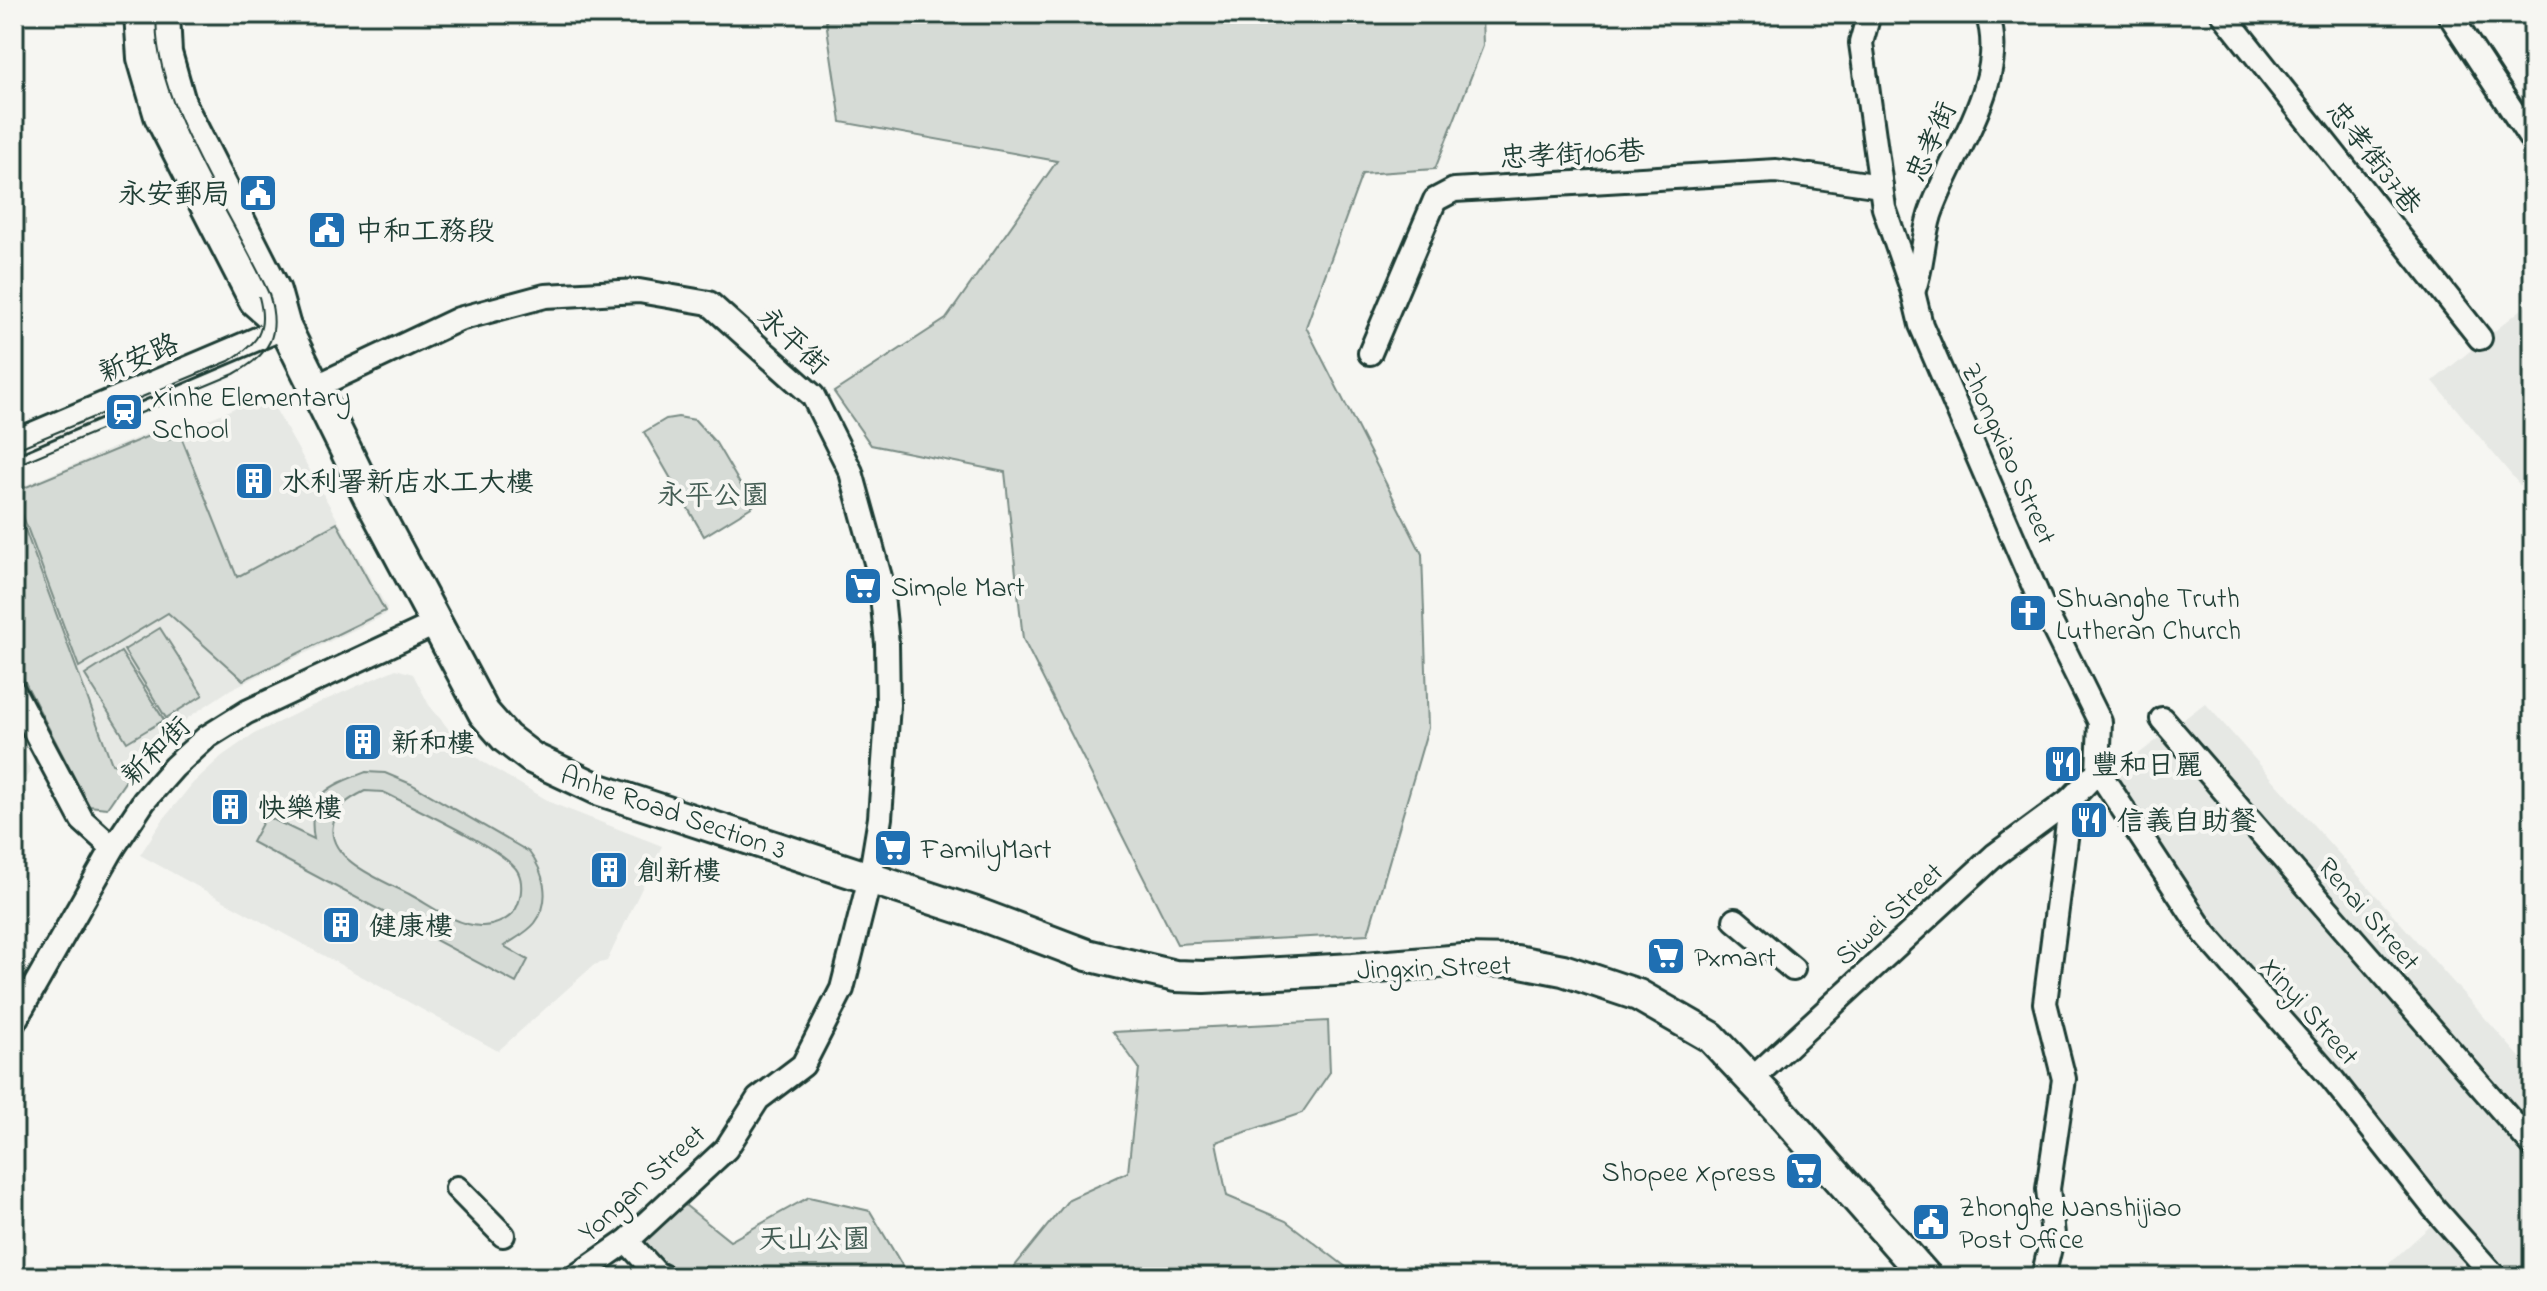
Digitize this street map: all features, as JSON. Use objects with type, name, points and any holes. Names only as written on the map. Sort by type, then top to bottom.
[{"type":"main road","name":"Anhe Road Section 3","points":[[140,14],[143,58],[160,116],[255,301],[285,327]]},
{"type":"main road","name":"Anhe Road Section 3","points":[[164,14],[166,53],[181,106],[275,291],[285,327],[435,624],[484,713],[506,738],[532,758],[600,790],[973,912],[1087,955],[1175,976],[1204,977]]},
{"type":"main road","name":"Jingxin Street","points":[[1204,977],[1463,960],[1516,961],[1563,970],[1638,995],[1711,1037],[1752,1079],[1926,1277]]},
{"type":"street","name":"Zhongxiao Street","points":[[1869,14],[1861,43],[1884,208],[1921,325],[2042,605],[2100,722],[2098,771]]},
{"type":"street","name":"忠孝街","points":[[1913,292],[1921,271],[1930,216],[1988,84],[1993,31],[1987,14]]},
{"type":"street","name":"忠孝街37巷","points":[[2223,14],[2480,338]]},
{"type":"street","points":[[2449,14],[2533,142]]},
{"type":"street","name":"忠孝街106巷","points":[[1370,353],[1435,200],[1454,190],[1776,171],[1881,186]]},
{"type":"street","name":"永平街","points":[[315,387],[459,319],[545,296],[639,291],[709,303],[813,396],[851,472],[860,502],[880,577],[887,644],[888,705],[880,818],[870,878]]},
{"type":"street","name":"新安路","points":[[14,442],[285,327]]},
{"type":"street","name":"新和街","points":[[14,1022],[113,848],[144,801],[174,767],[207,737],[247,712],[435,624]]},
{"type":"street","points":[[14,692],[82,820],[113,848]]},
{"type":"street","name":"Renai Street","points":[[2162,719],[2533,1146]]},
{"type":"street","points":[[2043,1277],[2053,1235],[2048,1189],[2064,1079],[2045,1003],[2071,799],[2098,771]]},
{"type":"street","name":"Xinyi Street","points":[[2098,771],[2205,934],[2333,1080],[2434,1208],[2495,1277]]},
{"type":"street","name":"Siwei Street","points":[[1752,1079],[1995,855],[2071,799]]},
{"type":"street","name":"Yongan Street","points":[[575,1277],[627,1241],[726,1149],[758,1099],[803,1065],[842,989],[870,878]]},
{"type":"street","points":[[1735,920],[1793,969]]},
{"type":"street","points":[[457,1188],[503,1235]]},
{"type":"street","points":[[627,1241],[656,1273],[664,1277]]},
{"type":"shaded area","points":[[2533,300],[2533,501],[2433,381]]},
{"type":"shaded area","points":[[267,394],[387,608],[385,615],[231,689],[189,717],[153,751],[108,809],[89,808],[14,666],[14,490],[165,426],[170,436]]},
{"type":"shaded area","points":[[396,669],[413,674],[429,705],[456,738],[481,761],[554,804],[662,846],[607,961],[594,965],[498,1051],[140,855],[162,821],[193,783],[222,756],[252,735]]},
{"type":"shaded area","points":[[2205,703],[2533,1072],[2533,1277],[2488,1277],[2470,1256],[2447,1277],[2374,1277],[2436,1221],[2093,789]]},
{"type":"shaded area","points":[[14,738],[31,771],[14,791]]},
{"type":"green space","points":[[825,14],[1482,14],[1483,46],[1435,169],[1362,174],[1306,327],[1422,554],[1428,728],[1368,934],[1177,944],[1023,639],[1005,472],[871,445],[834,392],[946,319],[1057,161],[841,122]]},
{"type":"green space","name":"永平公園","points":[[678,417],[695,420],[716,443],[753,506],[704,536],[644,432],[666,419]]},
{"type":"green space","points":[[163,430],[168,439],[180,434],[237,577],[337,523],[385,611],[243,680],[168,613],[79,667],[14,492]]},
{"type":"green space","points":[[14,500],[112,764],[133,770],[107,808],[89,806],[14,661]]},
{"type":"green space","points":[[160,628],[203,695],[166,718],[124,650]]},
{"type":"green space","points":[[121,652],[164,720],[127,742],[85,675]]},
{"type":"green space","points":[[366,772],[385,773],[411,784],[529,852],[539,868],[545,896],[535,923],[504,946],[528,960],[516,983],[252,842],[266,816],[314,839],[312,824],[317,802],[331,787]],"holes":[[[365,791],[383,792],[456,829],[510,863],[518,872],[521,882],[520,899],[513,913],[489,926],[461,922],[372,876],[347,859],[333,837],[337,813],[349,800]]]},
{"type":"green space","points":[[1328,1021],[1330,1072],[1302,1113],[1216,1142],[1227,1196],[1286,1221],[1359,1277],[1006,1277],[1069,1199],[1128,1172],[1139,1068],[1113,1032]]},
{"type":"green space","name":"天山公園","points":[[809,1197],[870,1211],[909,1277],[666,1277],[636,1239],[680,1201],[730,1241]]},
{"type":"tram line","points":[[14,466],[234,374],[257,359],[270,342],[274,321],[269,294],[180,119],[166,82],[158,47],[157,14]]},
{"type":"tram line","points":[[14,450],[229,361],[254,342],[258,335],[262,319],[259,297]]},
{"type":"place","name":"永安郵局","points":[[258,193]]},
{"type":"place","name":"中和工務段","points":[[327,230]]},
{"type":"place","name":"Xinhe Elementary School","points":[[124,412]]},
{"type":"place","name":"水利署新店水工大樓","points":[[254,481]]},
{"type":"place","name":"Simple Mart","points":[[863,586]]},
{"type":"place","name":"Shuanghe Truth Lutheran Church","points":[[2028,613]]},
{"type":"place","name":"新和樓","points":[[363,742]]},
{"type":"place","name":"豐和日麗","points":[[2063,764]]},
{"type":"place","name":"快樂樓","points":[[230,807]]},
{"type":"place","name":"信義自助餐","points":[[2089,820]]},
{"type":"place","name":"FamilyMart","points":[[893,848]]},
{"type":"place","name":"創新樓","points":[[609,870]]},
{"type":"place","name":"健康樓","points":[[341,925]]},
{"type":"place","name":"Pxmart","points":[[1666,956]]},
{"type":"place","name":"Shopee Xpress","points":[[1804,1171]]},
{"type":"place","name":"Zhonghe Nanshijiao Post Office","points":[[1931,1222]]}]
